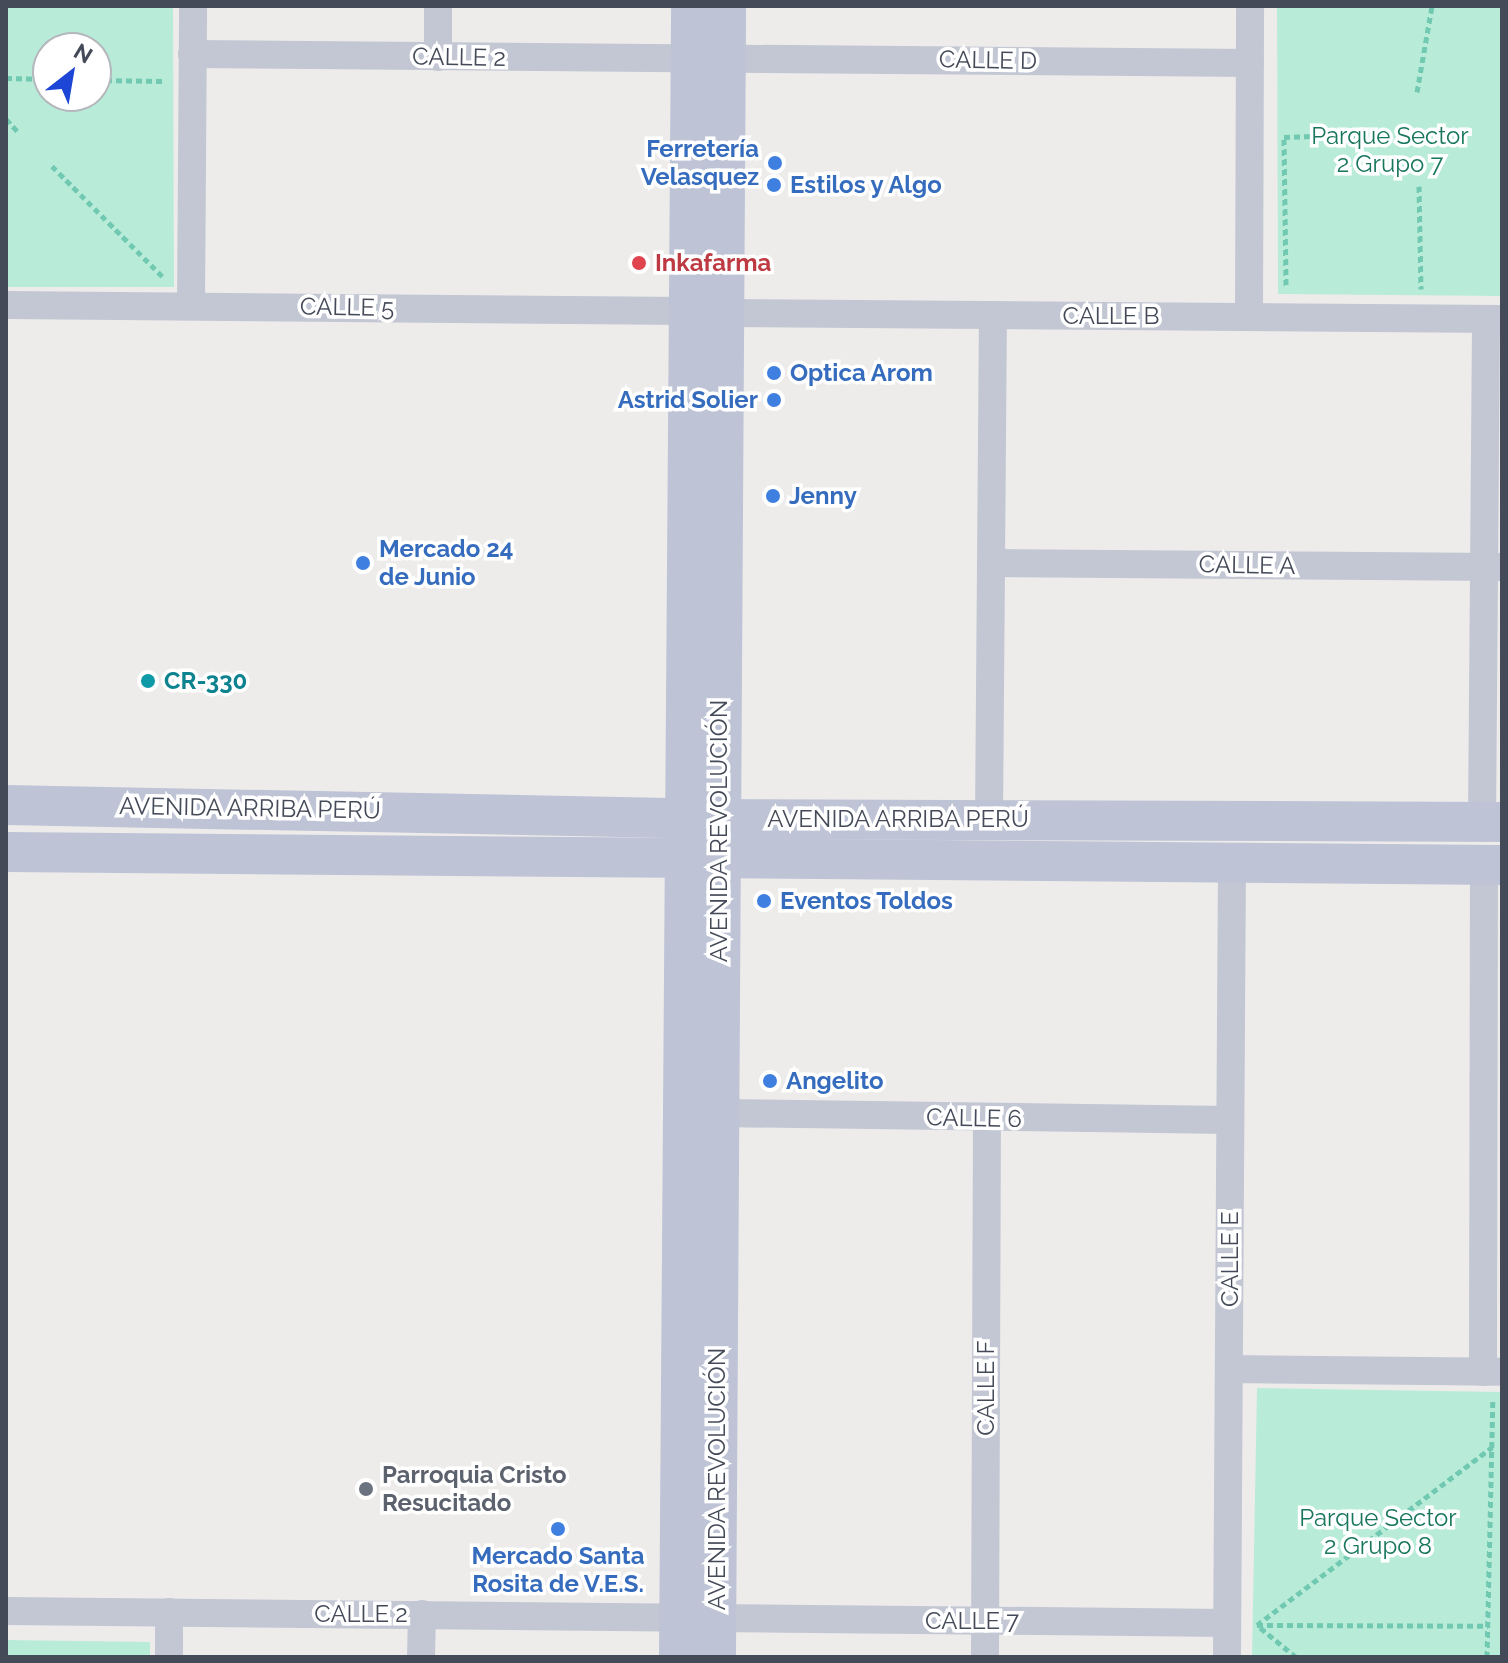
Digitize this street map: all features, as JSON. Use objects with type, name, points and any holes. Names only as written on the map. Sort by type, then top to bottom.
[{"type":"street","points":[[191,306],[180,71],[193,6]]},
{"type":"street","points":[[438,6],[438,57]]},
{"type":"street","name":"AVENIDA REVOLUCIÓN","points":[[691,6],[708,58]]},
{"type":"street","name":"AVENIDA REVOLUCIÓN","points":[[698,1638],[708,58],[726,6]]},
{"type":"street","points":[[1249,317],[1250,6]]},
{"type":"street","name":"CALLE 2","points":[[180,71],[438,57],[708,58]]},
{"type":"street","name":"CALLE D","points":[[708,58],[1250,63]]},
{"type":"street","name":"CALLE 5","points":[[6,305],[704,312]]},
{"type":"street","name":"CALLE B","points":[[704,312],[1494,319]]},
{"type":"street","points":[[989,819],[993,315]]},
{"type":"street","points":[[1492,822],[1494,319]]},
{"type":"street","name":"CALLE A","points":[[991,563],[1493,567]]},
{"type":"street","name":"AVENIDA ARRIBA PERÚ","points":[[6,805],[1232,861],[1493,865]]},
{"type":"street","name":"AVENIDA ARRIBA PERÚ","points":[[6,852],[702,838],[989,819],[1492,822]]},
{"type":"street","name":"AVENIDA REVOLUCIÓN","points":[[698,1638],[718,1113],[702,838]]},
{"type":"street","name":"CALLE E","points":[[1227,1657],[1232,861]]},
{"type":"street","points":[[1229,1369],[1493,1372],[1493,865]]},
{"type":"street","name":"CALLE 6","points":[[718,1113],[1230,1120]]},
{"type":"street","name":"CALLE F","points":[[985,1657],[987,1118]]},
{"type":"street","name":"CALLE 2","points":[[6,1611],[422,1614],[698,1638]]},
{"type":"street","points":[[169,1612],[169,1657]]},
{"type":"street","points":[[421,1657],[422,1614]]},
{"type":"street","name":"CALLE 7","points":[[698,1638],[985,1620],[1227,1624]]},
{"type":"path","points":[[1417,92],[1432,6]]},
{"type":"path","points":[[112,78],[180,71]]},
{"type":"path","points":[[168,97],[180,71]]},
{"type":"path","points":[[6,78],[32,79]]},
{"type":"path","points":[[6,119],[19,133]]},
{"type":"path","points":[[1284,122],[1285,288],[1300,288]]},
{"type":"path","points":[[1284,137],[1372,134]]},
{"type":"path","points":[[52,166],[170,285]]},
{"type":"path","points":[[1419,186],[1421,289]]},
{"type":"path","points":[[170,269],[170,285]]},
{"type":"path","points":[[156,285],[170,285]]},
{"type":"path","points":[[1406,289],[1435,289]]},
{"type":"path","points":[[1487,1657],[1493,1372]]},
{"type":"path","points":[[1257,1625],[1492,1447]]},
{"type":"path","points":[[1227,1624],[1488,1626]]},
{"type":"path","points":[[1257,1625],[1296,1657]]},
{"type":"green space","points":[[6,6],[173,6],[174,287],[6,287]]},
{"type":"green space","name":"Parque Sector 2 Grupo 7","points":[[1277,6],[1502,6],[1502,296],[1278,294]]},
{"type":"green space","name":"Parque Sector 2 Grupo 8","points":[[1257,1388],[1502,1392],[1502,1657],[1252,1657]]},
{"type":"green space","points":[[6,1640],[150,1642],[150,1657],[6,1657]]},
{"type":"place","name":"Ferretería Velasquez","points":[[775,163]]},
{"type":"place","name":"Estilos y Algo","points":[[774,185]]},
{"type":"place","name":"Inkafarma","points":[[639,263]]},
{"type":"place","name":"Optica Arom","points":[[774,373]]},
{"type":"place","name":"Astrid Solier","points":[[774,400]]},
{"type":"place","name":"Jenny","points":[[773,496]]},
{"type":"place","name":"Mercado 24 de Junio","points":[[363,563]]},
{"type":"place","name":"CR-330","points":[[148,681]]},
{"type":"place","name":"Eventos Toldos","points":[[764,901]]},
{"type":"place","name":"Angelito","points":[[770,1081]]},
{"type":"place","name":"Parroquia Cristo Resucitado","points":[[366,1489]]},
{"type":"place","name":"Mercado Santa Rosita de V.E.S.","points":[[558,1529]]}]
